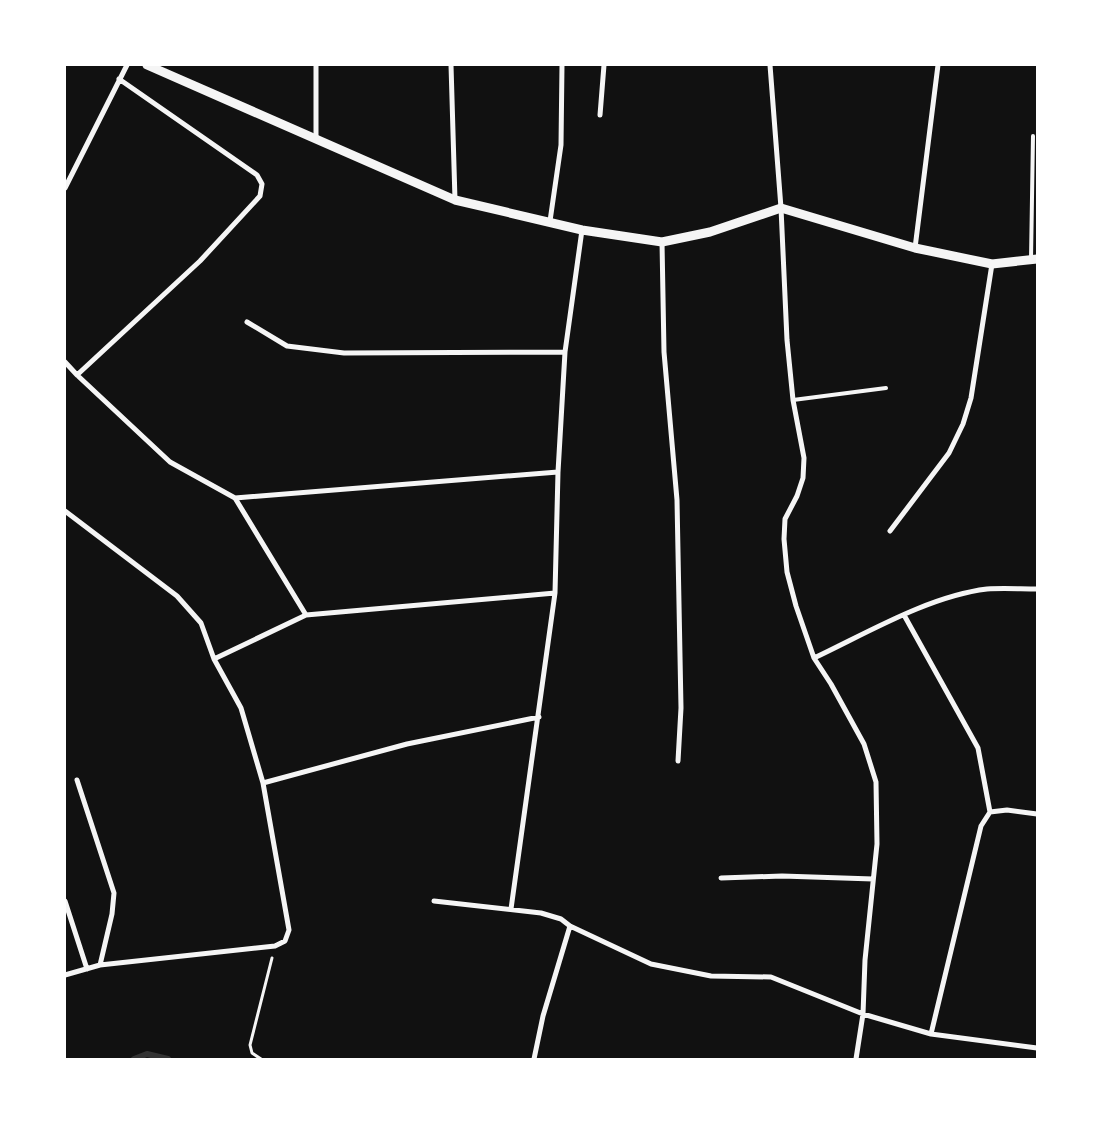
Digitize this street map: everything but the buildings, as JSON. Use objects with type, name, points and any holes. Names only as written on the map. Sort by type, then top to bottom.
[{"type":"street","points":[[65,188],[127,65]]},
{"type":"street","points":[[316,65],[316,140]]},
{"type":"street","points":[[451,65],[454,200]]},
{"type":"street","points":[[550,221],[561,145],[562,65]]},
{"type":"street","points":[[600,116],[604,65]]},
{"type":"street","points":[[770,65],[781,208],[787,340],[793,400],[804,458],[803,478],[797,496],[785,519],[784,539],[787,572],[796,606],[814,658],[831,684],[864,744],[876,782],[877,844],[865,960],[863,1014],[856,1059]]},
{"type":"street","points":[[915,248],[938,65]]},
{"type":"street","points":[[149,66],[454,200],[582,230],[662,242],[710,232],[781,208],[915,248],[992,264],[1034,260]]},
{"type":"street","points":[[77,375],[200,261],[260,196],[262,184],[257,174],[119,79]]},
{"type":"street","points":[[511,909],[555,594],[558,472],[565,352],[582,230]]},
{"type":"street","points":[[662,242],[664,352],[677,500],[681,708],[678,761]]},
{"type":"street","points":[[890,531],[949,453],[964,424],[971,398],[992,264]]},
{"type":"street","points":[[247,322],[287,346],[344,353],[565,352]]},
{"type":"street","points":[[65,362],[170,462],[235,498],[306,615]]},
{"type":"street","points":[[235,498],[558,472]]},
{"type":"street","points":[[65,511],[177,596],[201,622],[214,659],[241,708],[263,783],[289,930],[285,941],[276,946],[100,965],[65,975]]},
{"type":"street","points":[[814,658],[933,603],[987,590],[1037,589]]},
{"type":"street","points":[[214,659],[306,615],[555,594]]},
{"type":"street","points":[[904,615],[978,748],[990,812],[981,826],[931,1034]]},
{"type":"street","points":[[263,783],[407,744],[539,717]]},
{"type":"street","points":[[77,780],[114,893],[112,914],[100,965]]},
{"type":"street","points":[[990,812],[1008,810],[1037,814]]},
{"type":"street","points":[[721,878],[782,876],[873,879]]},
{"type":"street","points":[[65,901],[87,969]]},
{"type":"street","points":[[434,901],[541,913],[562,919],[570,926],[651,964],[711,976],[771,977],[863,1014],[931,1034],[1037,1048]]},
{"type":"street","points":[[534,1059],[543,1016],[570,926]]},
{"type":"lane","points":[[1033,136],[1034,260]]},
{"type":"lane","points":[[793,400],[886,388]]},
{"type":"path","points":[[262,1059],[251,1051],[250,1045],[276,946]]},
{"type":"waterway","points":[[134,1059],[147,1054],[168,1059]]}]
